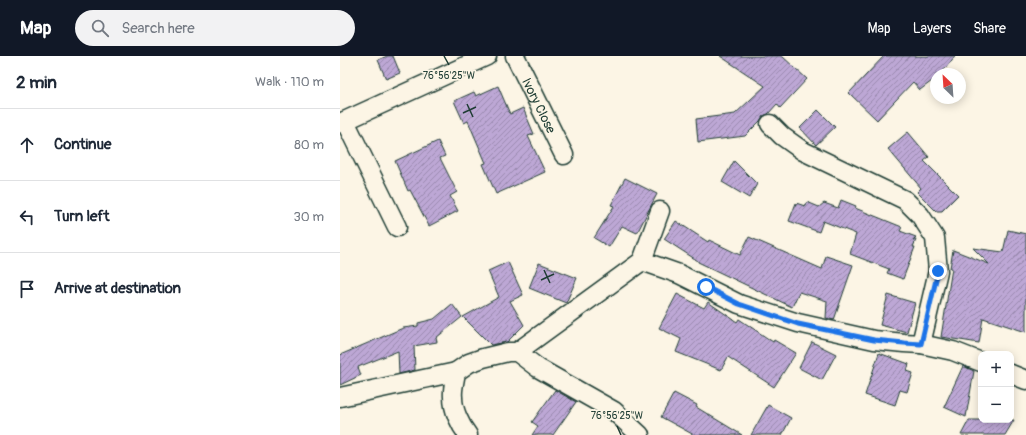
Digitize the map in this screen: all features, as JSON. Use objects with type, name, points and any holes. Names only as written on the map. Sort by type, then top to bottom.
[{"type":"street","points":[[397,227],[343,122],[487,56]]},
{"type":"street","name":"Ivory Close","points":[[515,56],[564,155]]},
{"type":"street","points":[[770,124],[782,136],[803,151],[905,200],[920,215],[935,238],[938,271],[921,344]]},
{"type":"street","points":[[340,397],[456,372],[469,363],[483,358],[508,352],[517,352],[642,261],[660,211]]},
{"type":"street","points":[[642,261],[679,274],[739,304],[798,324],[874,340],[921,344],[953,351],[978,361]]},
{"type":"street","points":[[517,352],[538,368],[614,411],[640,435]]},
{"type":"street","points":[[456,372],[452,396],[456,412],[468,435]]},
{"type":"street","points":[[1014,375],[1026,380]]},
{"type":"building","points":[[387,56],[393,56],[400,73],[386,79],[378,60]]},
{"type":"building","points":[[720,56],[782,56],[807,79],[780,108],[777,104],[768,114],[763,116],[745,136],[698,142],[696,119],[735,114],[765,86]]},
{"type":"building","points":[[884,56],[955,56],[946,68],[930,68],[930,82],[920,90],[913,82],[877,120],[849,93]]},
{"type":"building","points":[[498,86],[510,114],[523,108],[534,134],[528,136],[545,172],[496,194],[483,164],[486,163],[468,121],[464,123],[454,101],[474,92],[476,96]]},
{"type":"building","points":[[818,110],[835,127],[816,145],[800,128]]},
{"type":"building","points":[[908,132],[929,157],[924,161],[958,195],[942,211],[936,211],[917,192],[921,188],[888,149]]},
{"type":"building","points":[[438,141],[445,156],[440,158],[457,192],[450,196],[458,211],[429,226],[410,190],[408,191],[395,161]]},
{"type":"building","points":[[734,161],[757,184],[749,198],[722,182]]},
{"type":"building","points":[[625,178],[657,194],[637,233],[622,226],[609,247],[594,238],[614,206],[611,205]]},
{"type":"building","points":[[841,200],[856,206],[855,208],[902,227],[900,231],[916,237],[913,240],[916,240],[913,247],[915,247],[903,279],[887,273],[889,269],[850,254],[856,234],[823,221],[819,232],[789,221],[796,203],[805,206],[807,202],[819,207],[824,203],[838,208]]},
{"type":"building","points":[[676,221],[708,242],[709,240],[740,255],[749,237],[822,269],[826,256],[853,265],[834,320],[826,318],[827,301],[799,292],[792,307],[698,262],[664,239]]},
{"type":"building","points":[[1008,230],[1026,234],[1026,332],[983,318],[979,343],[941,337],[952,268],[950,268],[953,250],[989,264],[973,248],[1003,252]]},
{"type":"building","points":[[508,262],[523,295],[510,301],[524,325],[507,342],[491,345],[463,317],[499,297],[488,271]]},
{"type":"building","points":[[539,263],[577,278],[566,303],[529,288]]},
{"type":"building","points":[[677,294],[704,308],[708,302],[737,322],[739,319],[773,342],[774,340],[796,353],[774,387],[728,357],[721,370],[676,352],[681,339],[659,328]]},
{"type":"building","points":[[888,295],[915,303],[907,332],[880,325]]},
{"type":"building","points":[[452,304],[462,317],[436,338],[437,342],[414,346],[415,370],[399,374],[398,351],[358,367],[361,375],[340,385],[340,355],[403,328],[418,326],[418,323],[434,319]]},
{"type":"building","points":[[812,342],[836,354],[822,380],[799,368]]},
{"type":"building","points":[[879,353],[909,364],[907,371],[913,373],[907,392],[900,390],[895,405],[865,395]]},
{"type":"building","points":[[963,366],[974,371],[966,417],[944,407]]},
{"type":"building","points":[[555,390],[576,402],[553,435],[532,435],[538,426],[532,422]]},
{"type":"building","points":[[674,393],[697,405],[696,407],[742,435],[694,435],[661,417]]},
{"type":"building","points":[[768,405],[791,418],[782,435],[751,435]]},
{"type":"building","points":[[969,420],[978,420],[978,423],[1012,423],[1005,435],[961,435]]},
{"type":"route","points":[[706,287],[739,304],[798,324],[874,340],[921,344],[938,271]]}]
